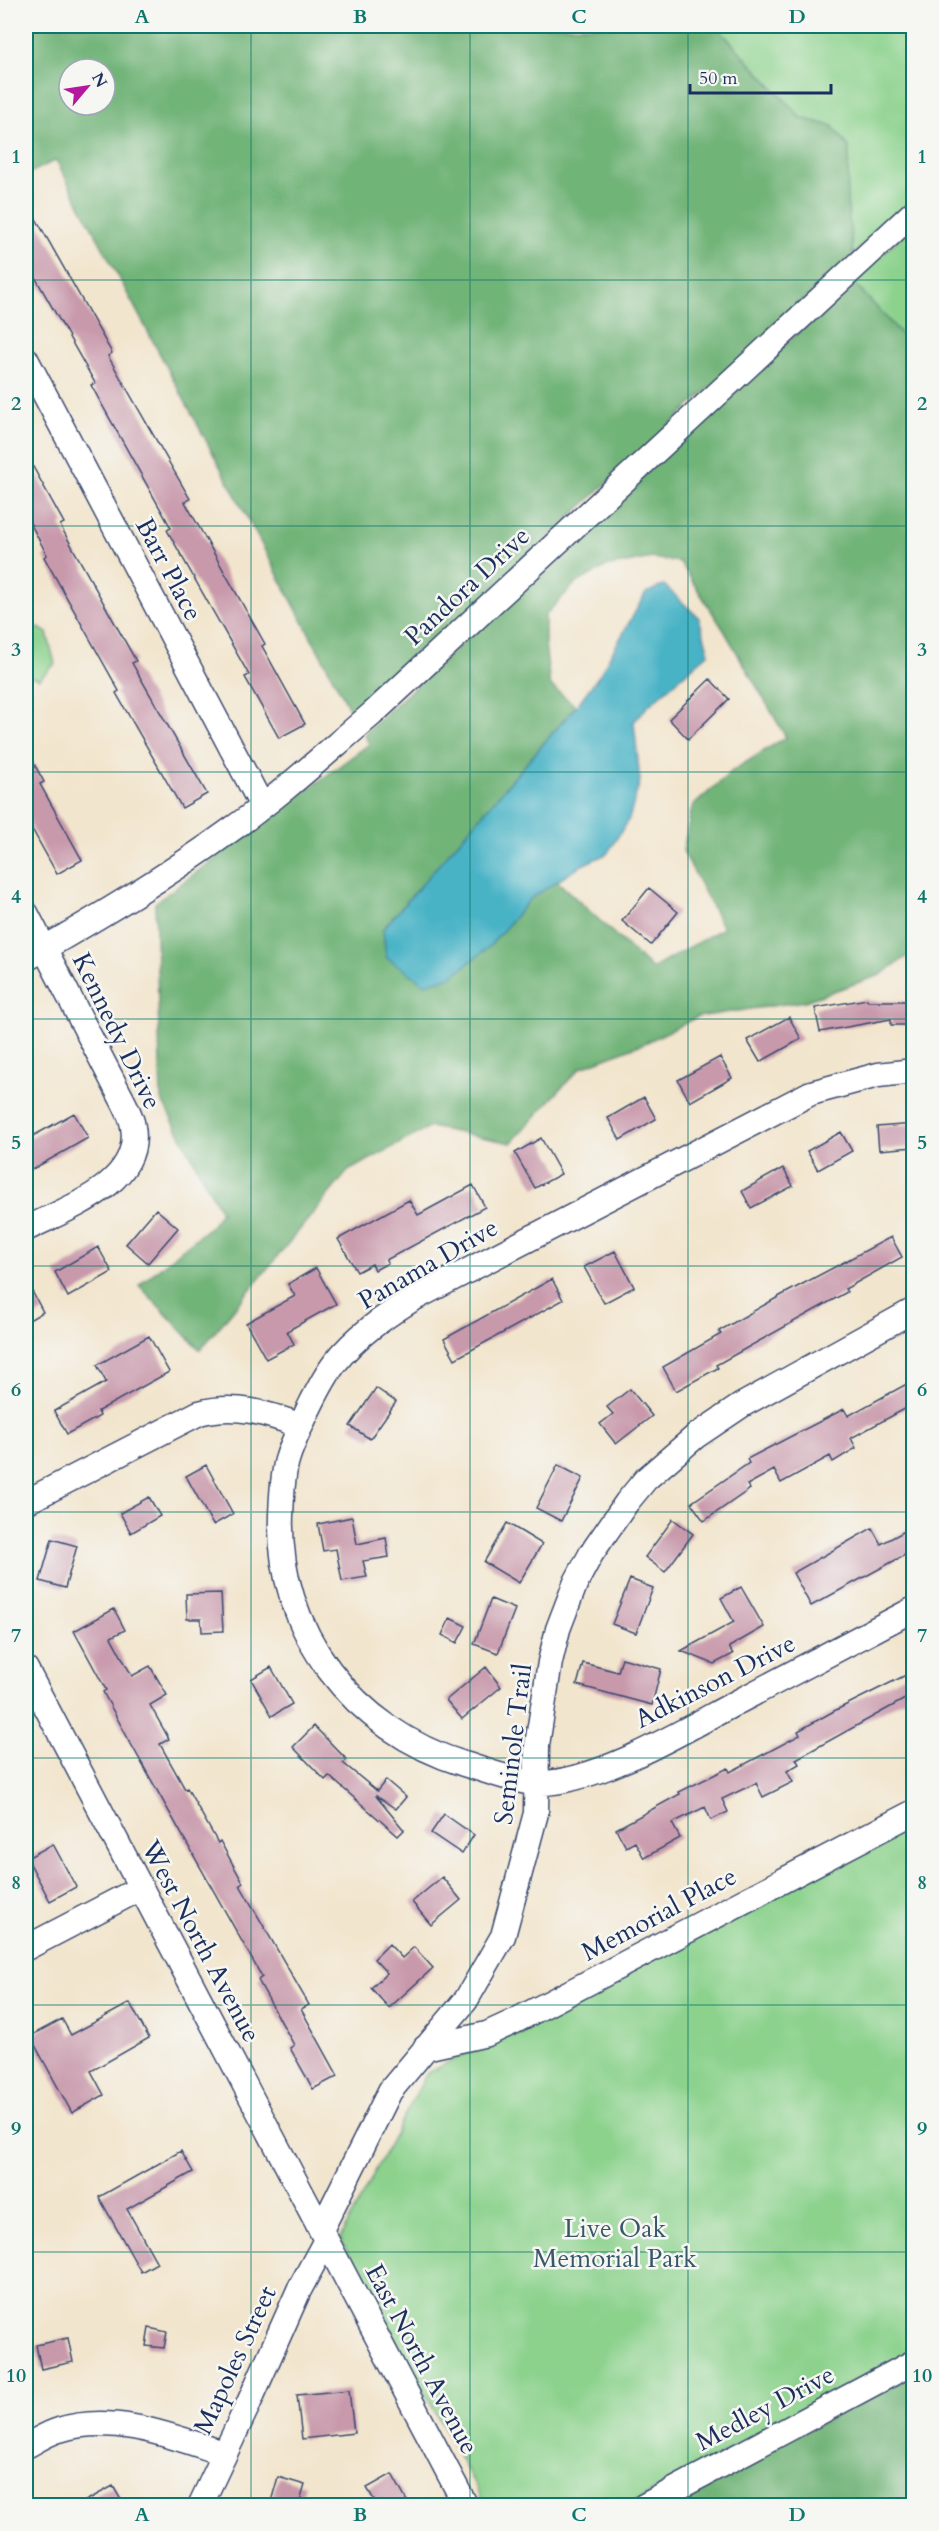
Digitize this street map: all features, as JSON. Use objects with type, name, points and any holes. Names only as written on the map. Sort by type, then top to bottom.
[{"type":"street","name":"Pandora Drive","points":[[35,953],[132,896],[235,827],[372,714],[914,212]]},
{"type":"street","name":"Barr Place","points":[[26,359],[262,806]]},
{"type":"street","name":"Kennedy Drive","points":[[26,913],[35,953],[123,1101],[134,1129],[133,1146],[122,1172],[111,1185],[26,1229]]},
{"type":"street","name":"Panama Drive","points":[[536,1784],[442,1757],[408,1741],[371,1716],[356,1702],[324,1663],[300,1622],[288,1585],[281,1544],[282,1492],[287,1461],[319,1389],[336,1362],[372,1326],[411,1300],[811,1093],[878,1075],[914,1071]]},
{"type":"street","name":"Seminole Trail","points":[[324,2235],[390,2091],[466,2000],[503,1936],[533,1830],[537,1745],[558,1629],[576,1582],[591,1554],[627,1502],[672,1455],[718,1419],[914,1310]]},
{"type":"street","points":[[26,1502],[199,1413],[214,1409],[252,1410],[301,1426]]},
{"type":"street","name":"Adkinson Drive","points":[[536,1784],[570,1780],[588,1775],[660,1743],[914,1609]]},
{"type":"street","name":"West North Avenue","points":[[26,1669],[324,2235]]},
{"type":"street","name":"Memorial Place","points":[[425,2048],[486,2034],[513,2022],[914,1812]]},
{"type":"street","points":[[26,1948],[141,1888]]},
{"type":"street","name":"Mapoles Street","points":[[200,2505],[223,2453],[247,2408],[324,2235]]},
{"type":"street","name":"East North Avenue","points":[[324,2235],[466,2505]]},
{"type":"street","name":"Medley Drive","points":[[644,2505],[914,2362]]},
{"type":"street","points":[[26,2446],[58,2430],[89,2424],[131,2426],[166,2434],[223,2453]]},
{"type":"green space","points":[[26,26],[716,26],[801,118],[832,126],[849,147],[847,200],[853,255],[354,717],[56,160],[26,175]]},
{"type":"green space","points":[[716,26],[898,26],[913,51],[913,199],[853,255],[847,200],[849,147],[832,126],[801,118]]},
{"type":"green space","points":[[898,26],[913,26],[913,51]]},
{"type":"green space","points":[[913,225],[913,347],[856,285],[856,279]]},
{"type":"green space","points":[[856,279],[856,285],[913,347],[913,952],[880,975],[805,1001],[697,1017],[647,1042],[580,1068],[511,1143],[430,1127],[348,1171],[200,1350],[139,1285],[212,1225],[221,1212],[161,1099],[155,903],[369,744],[364,734]],"holes":[[[652,558],[680,562],[725,632],[786,737],[732,771],[692,807],[683,851],[723,928],[652,969],[557,881],[530,899],[383,929],[576,706],[550,685],[545,644],[545,615],[575,584],[605,567]]]},
{"type":"green space","points":[[39,628],[47,633],[55,664],[39,679],[26,675],[26,632]]},
{"type":"green space","name":"Live Oak Memorial Park","points":[[913,1824],[913,2350],[629,2505],[486,2505],[340,2238],[427,2073]]},
{"type":"green space","points":[[913,2374],[913,2505],[664,2506]]},
{"type":"water","points":[[664,585],[699,618],[709,653],[648,706],[634,722],[640,781],[629,819],[607,854],[582,865],[530,899],[489,947],[452,976],[425,984],[386,957],[383,929],[577,705],[598,677],[646,593]]},
{"type":"building","points":[[26,201],[112,353],[108,356],[190,499],[185,502],[265,644],[262,646],[305,724],[279,738],[245,677],[249,675],[167,530],[171,528],[91,385],[95,383],[26,261]]},
{"type":"building","points":[[26,454],[64,523],[60,525],[136,661],[132,663],[207,794],[182,808],[116,693],[119,691],[44,557],[47,555],[26,515]]},
{"type":"building","points":[[710,679],[729,699],[688,739],[669,719]]},
{"type":"building","points":[[26,749],[44,782],[40,784],[82,860],[57,874],[26,818]]},
{"type":"building","points":[[649,888],[678,912],[651,945],[622,921]]},
{"type":"building","points":[[867,999],[868,1001],[914,1001],[914,1025],[891,1025],[891,1019],[820,1032],[815,1008]]},
{"type":"building","points":[[789,1017],[801,1039],[760,1062],[747,1040]]},
{"type":"building","points":[[720,1057],[732,1078],[690,1102],[678,1080]]},
{"type":"building","points":[[644,1097],[656,1119],[620,1140],[608,1118]]},
{"type":"building","points":[[74,1113],[88,1138],[26,1173],[26,1140]]},
{"type":"building","points":[[914,1124],[914,1147],[879,1150],[877,1127]]},
{"type":"building","points":[[841,1132],[852,1151],[818,1170],[807,1151]]},
{"type":"building","points":[[541,1138],[561,1174],[535,1188],[515,1153]]},
{"type":"building","points":[[783,1168],[793,1186],[751,1208],[742,1191]]},
{"type":"building","points":[[473,1185],[485,1207],[386,1260],[388,1263],[375,1270],[372,1264],[357,1272],[338,1239],[409,1200],[418,1215]]},
{"type":"building","points":[[156,1209],[178,1228],[148,1263],[126,1244]]},
{"type":"building","points":[[891,1237],[902,1257],[845,1289],[847,1292],[716,1365],[718,1368],[676,1391],[663,1367],[721,1334],[719,1331],[780,1296]]},
{"type":"building","points":[[98,1247],[112,1272],[68,1297],[55,1272]]},
{"type":"building","points":[[615,1251],[634,1287],[604,1303],[584,1267]]},
{"type":"building","points":[[316,1268],[336,1304],[287,1331],[294,1344],[266,1359],[246,1323],[295,1296],[288,1284]]},
{"type":"building","points":[[552,1279],[563,1300],[455,1359],[444,1339]]},
{"type":"building","points":[[26,1280],[43,1312],[26,1322]]},
{"type":"building","points":[[149,1336],[169,1372],[98,1411],[100,1416],[67,1434],[54,1411],[106,1382],[97,1365]]},
{"type":"building","points":[[914,1380],[914,1404],[851,1438],[856,1448],[833,1462],[830,1456],[781,1483],[774,1470],[747,1485],[750,1489],[704,1521],[691,1503],[749,1463],[747,1459],[844,1409],[848,1416]]},
{"type":"building","points":[[376,1388],[396,1402],[370,1439],[350,1426]]},
{"type":"building","points":[[630,1389],[652,1416],[616,1444],[600,1424],[613,1414],[607,1407]]},
{"type":"building","points":[[206,1465],[233,1514],[213,1525],[186,1476]]},
{"type":"building","points":[[558,1465],[583,1478],[561,1521],[536,1508]]},
{"type":"building","points":[[149,1497],[160,1516],[131,1533],[120,1513]]},
{"type":"building","points":[[352,1517],[357,1544],[386,1538],[389,1557],[363,1561],[367,1577],[342,1581],[336,1549],[323,1551],[318,1524]]},
{"type":"building","points":[[673,1519],[693,1534],[665,1572],[645,1557]]},
{"type":"building","points":[[507,1523],[542,1544],[519,1583],[484,1562]]},
{"type":"building","points":[[914,1526],[914,1550],[811,1606],[793,1573],[872,1528],[881,1544]]},
{"type":"building","points":[[52,1539],[77,1546],[65,1588],[40,1581]]},
{"type":"building","points":[[630,1579],[653,1588],[636,1633],[612,1624]]},
{"type":"building","points":[[741,1587],[764,1627],[729,1647],[733,1654],[714,1664],[681,1651],[734,1622],[721,1598]]},
{"type":"building","points":[[221,1593],[223,1631],[202,1632],[201,1619],[187,1619],[186,1594]]},
{"type":"building","points":[[491,1599],[515,1609],[498,1653],[474,1644]]},
{"type":"building","points":[[114,1609],[125,1630],[111,1637],[132,1676],[150,1666],[167,1695],[150,1705],[169,1739],[160,1744],[218,1843],[220,1841],[243,1883],[240,1885],[309,2005],[301,2009],[338,2076],[313,2089],[290,2048],[294,2045],[258,1980],[262,1977],[131,1744],[103,1692],[106,1690],[74,1631]]},
{"type":"building","points":[[450,1618],[466,1626],[457,1643],[442,1635]]},
{"type":"building","points":[[622,1658],[661,1669],[652,1705],[577,1685],[583,1663],[618,1672]]},
{"type":"building","points":[[271,1667],[292,1704],[272,1716],[251,1679]]},
{"type":"building","points":[[486,1667],[501,1687],[462,1719],[446,1700]]},
{"type":"building","points":[[914,1671],[914,1694],[796,1759],[799,1764],[787,1771],[793,1782],[763,1797],[756,1783],[722,1799],[728,1812],[711,1820],[705,1807],[672,1823],[680,1838],[644,1858],[635,1842],[626,1847],[616,1829],[680,1794],[679,1792],[728,1768],[730,1772],[800,1735],[798,1731],[834,1711]]},
{"type":"building","points":[[314,1726],[347,1760],[343,1763],[377,1791],[386,1780],[406,1797],[396,1809],[375,1795],[404,1830],[398,1836],[329,1776],[325,1780],[293,1747]]},
{"type":"building","points":[[444,1814],[474,1835],[462,1854],[431,1833]]},
{"type":"building","points":[[53,1844],[76,1887],[50,1901],[27,1858]]},
{"type":"building","points":[[442,1877],[461,1900],[431,1925],[412,1902]]},
{"type":"building","points":[[389,1944],[402,1958],[414,1947],[433,1968],[389,2008],[371,1988],[387,1973],[374,1959]]},
{"type":"building","points":[[130,2003],[149,2038],[91,2071],[104,2095],[72,2113],[30,2036],[62,2019],[71,2035]]},
{"type":"building","points":[[181,2151],[193,2172],[127,2209],[157,2263],[141,2272],[99,2197]]},
{"type":"building","points":[[149,2328],[167,2332],[164,2348],[146,2346]]},
{"type":"building","points":[[68,2338],[73,2362],[41,2369],[36,2345]]},
{"type":"building","points":[[349,2390],[354,2433],[302,2439],[297,2395]]},
{"type":"building","points":[[392,2474],[409,2505],[377,2505],[367,2488]]},
{"type":"building","points":[[278,2477],[305,2485],[299,2505],[270,2505]]},
{"type":"building","points":[[113,2486],[124,2505],[78,2505]]}]
